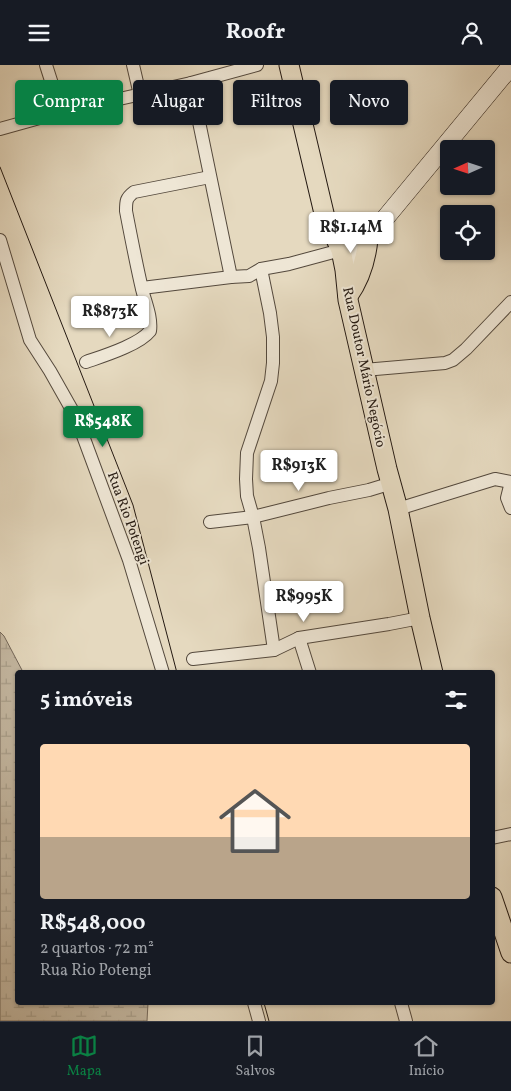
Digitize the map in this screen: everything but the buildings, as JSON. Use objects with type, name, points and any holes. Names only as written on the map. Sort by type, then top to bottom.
[{"type":"main road","name":"Rua Doutor Mário Negócio","points":[[289,65],[328,226],[338,243],[345,270],[348,300],[398,509],[432,670]]},
{"type":"main road","points":[[345,270],[368,239],[511,65]]},
{"type":"main road","points":[[338,243],[368,239]]},
{"type":"main road","points":[[348,296],[357,283],[366,255],[368,239]]},
{"type":"main road","points":[[495,906],[511,953]]},
{"type":"street","points":[[46,65],[51,80]]},
{"type":"street","points":[[133,65],[136,80]]},
{"type":"street","points":[[202,80],[258,65]]},
{"type":"street","points":[[0,129],[15,125]]},
{"type":"street","points":[[199,125],[231,277]]},
{"type":"street","points":[[86,362],[142,339],[150,331],[151,325],[126,211],[126,201],[129,196],[134,192],[210,177]]},
{"type":"street","name":"Rua Rio Potengi","points":[[0,239],[30,340],[76,417],[129,560],[163,670]]},
{"type":"street","points":[[142,288],[249,276],[261,269],[289,264],[338,243]]},
{"type":"street","points":[[261,269],[270,313],[274,363],[247,453],[246,479],[247,496],[259,548],[274,650]]},
{"type":"street","points":[[364,370],[445,363],[453,360],[511,302]]},
{"type":"street","points":[[495,479],[510,501]]},
{"type":"street","points":[[398,509],[495,479],[511,481],[510,501]]},
{"type":"street","points":[[210,522],[253,517],[392,483]]},
{"type":"street","points":[[193,659],[274,650],[299,638],[420,619]]},
{"type":"street","points":[[299,638],[309,670]]},
{"type":"street","points":[[495,837],[511,833]]},
{"type":"street","points":[[255,1005],[259,1021]]},
{"type":"street","points":[[402,1005],[406,1021]]},
{"type":"green space","points":[[0,632],[22,670],[15,670],[15,1005],[148,1005],[147,1021],[0,1021]]},
{"type":"tram line","points":[[0,167],[133,505],[176,670]]},
{"type":"tram line","points":[[265,1005],[269,1021]]}]
